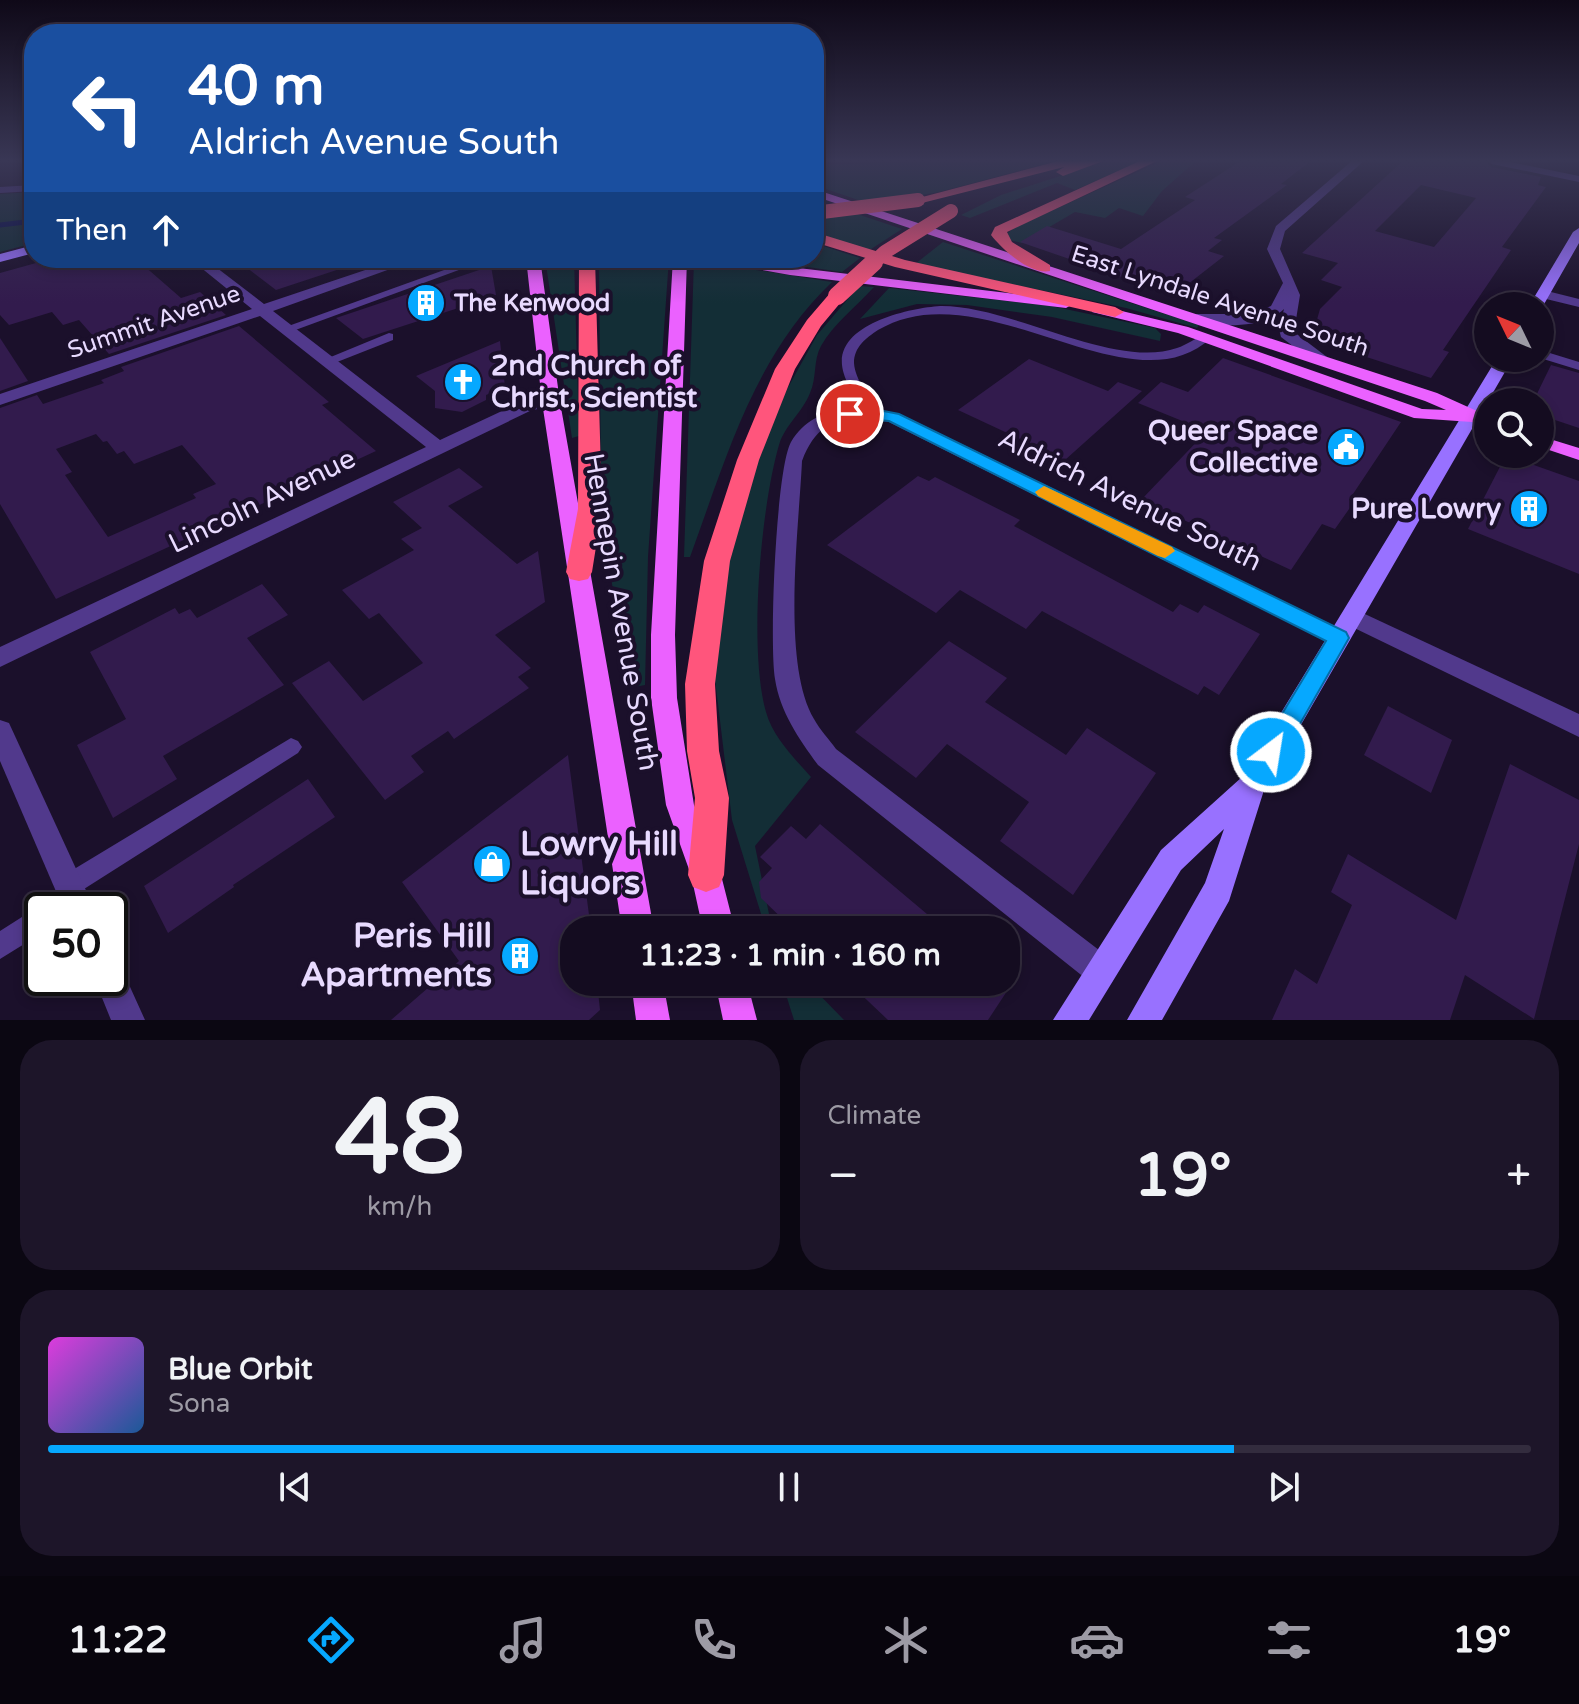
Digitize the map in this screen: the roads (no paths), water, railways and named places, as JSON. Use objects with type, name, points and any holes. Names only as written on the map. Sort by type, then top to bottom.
[{"type":"highway","points":[[824,212],[857,208]]},
{"type":"highway","points":[[706,875],[712,798],[703,751],[700,684],[717,561],[748,460],[785,369],[813,324],[837,296],[885,252],[959,208]]},
{"type":"highway","points":[[1044,268],[1007,245],[999,235],[1000,230],[1049,208]]},
{"type":"highway","points":[[824,240],[908,266],[1115,312]]},
{"type":"highway","points":[[579,572],[590,509],[587,268]]},
{"type":"main road","name":"East Lyndale Avenue South","points":[[861,208],[1431,397],[1474,417]]},
{"type":"main road","points":[[1545,292],[1575,248],[1579,232]]},
{"type":"main road","points":[[0,258],[24,252]]},
{"type":"main road","name":"Hennepin Avenue South","points":[[534,268],[551,402],[636,916]]},
{"type":"main road","name":"Hennepin Avenue South","points":[[680,268],[663,635],[664,698],[680,805],[706,875],[716,916]]},
{"type":"main road","points":[[774,268],[1023,297],[1115,312],[1205,338],[1420,414],[1474,419]]},
{"type":"main road","points":[[1153,1016],[1218,890],[1253,783],[1345,627],[1474,429]]},
{"type":"main road","points":[[1554,446],[1579,454]]},
{"type":"main road","points":[[1070,1020],[1171,860],[1253,783]]},
{"type":"main road","points":[[649,996],[653,1020]]},
{"type":"main road","points":[[734,996],[740,1020]]},
{"type":"street","points":[[1305,208],[1280,229],[1273,240],[1272,252],[1293,295],[1286,334],[1321,360]]},
{"type":"street","points":[[209,268],[438,448]]},
{"type":"street","name":"Summit Avenue","points":[[0,400],[385,268]]},
{"type":"street","points":[[1197,318],[1250,319],[1265,316],[1284,301],[1287,278]]},
{"type":"street","points":[[1554,301],[1579,303]]},
{"type":"street","name":"Lincoln Avenue","points":[[0,658],[527,406],[551,402]]},
{"type":"street","points":[[881,415],[823,419],[807,430],[797,444],[793,461],[783,636],[787,680],[802,723],[827,757],[1101,971]]},
{"type":"street","name":"Aldrich Avenue South","points":[[881,415],[1345,627],[1579,726]]},
{"type":"street","points":[[0,731],[66,892]]},
{"type":"street","points":[[118,996],[128,1020]]},
{"type":"lane","points":[[286,329],[459,268]]},
{"type":"lane","points":[[881,415],[848,374],[850,351],[871,328],[904,314],[959,310],[1077,344],[1126,353],[1177,355],[1205,338]]},
{"type":"lane","points":[[327,361],[389,337],[383,332]]},
{"type":"lane","points":[[1554,358],[1579,366]]},
{"type":"lane","points":[[83,892],[291,747]]},
{"type":"lane","points":[[0,946],[24,931]]},
{"type":"waterway","points":[[0,225],[24,222]]},
{"type":"place","name":"The Kenwood","points":[[426,303]]},
{"type":"place","name":"2nd Church of Christ, Scientist","points":[[463,382]]},
{"type":"place","name":"Queer Space Collective","points":[[1346,447]]},
{"type":"place","name":"Pure Lowry","points":[[1529,509]]},
{"type":"place","name":"Lowry Hill Liquors","points":[[492,864]]},
{"type":"place","name":"Peris Hill Apartments","points":[[520,956]]}]
